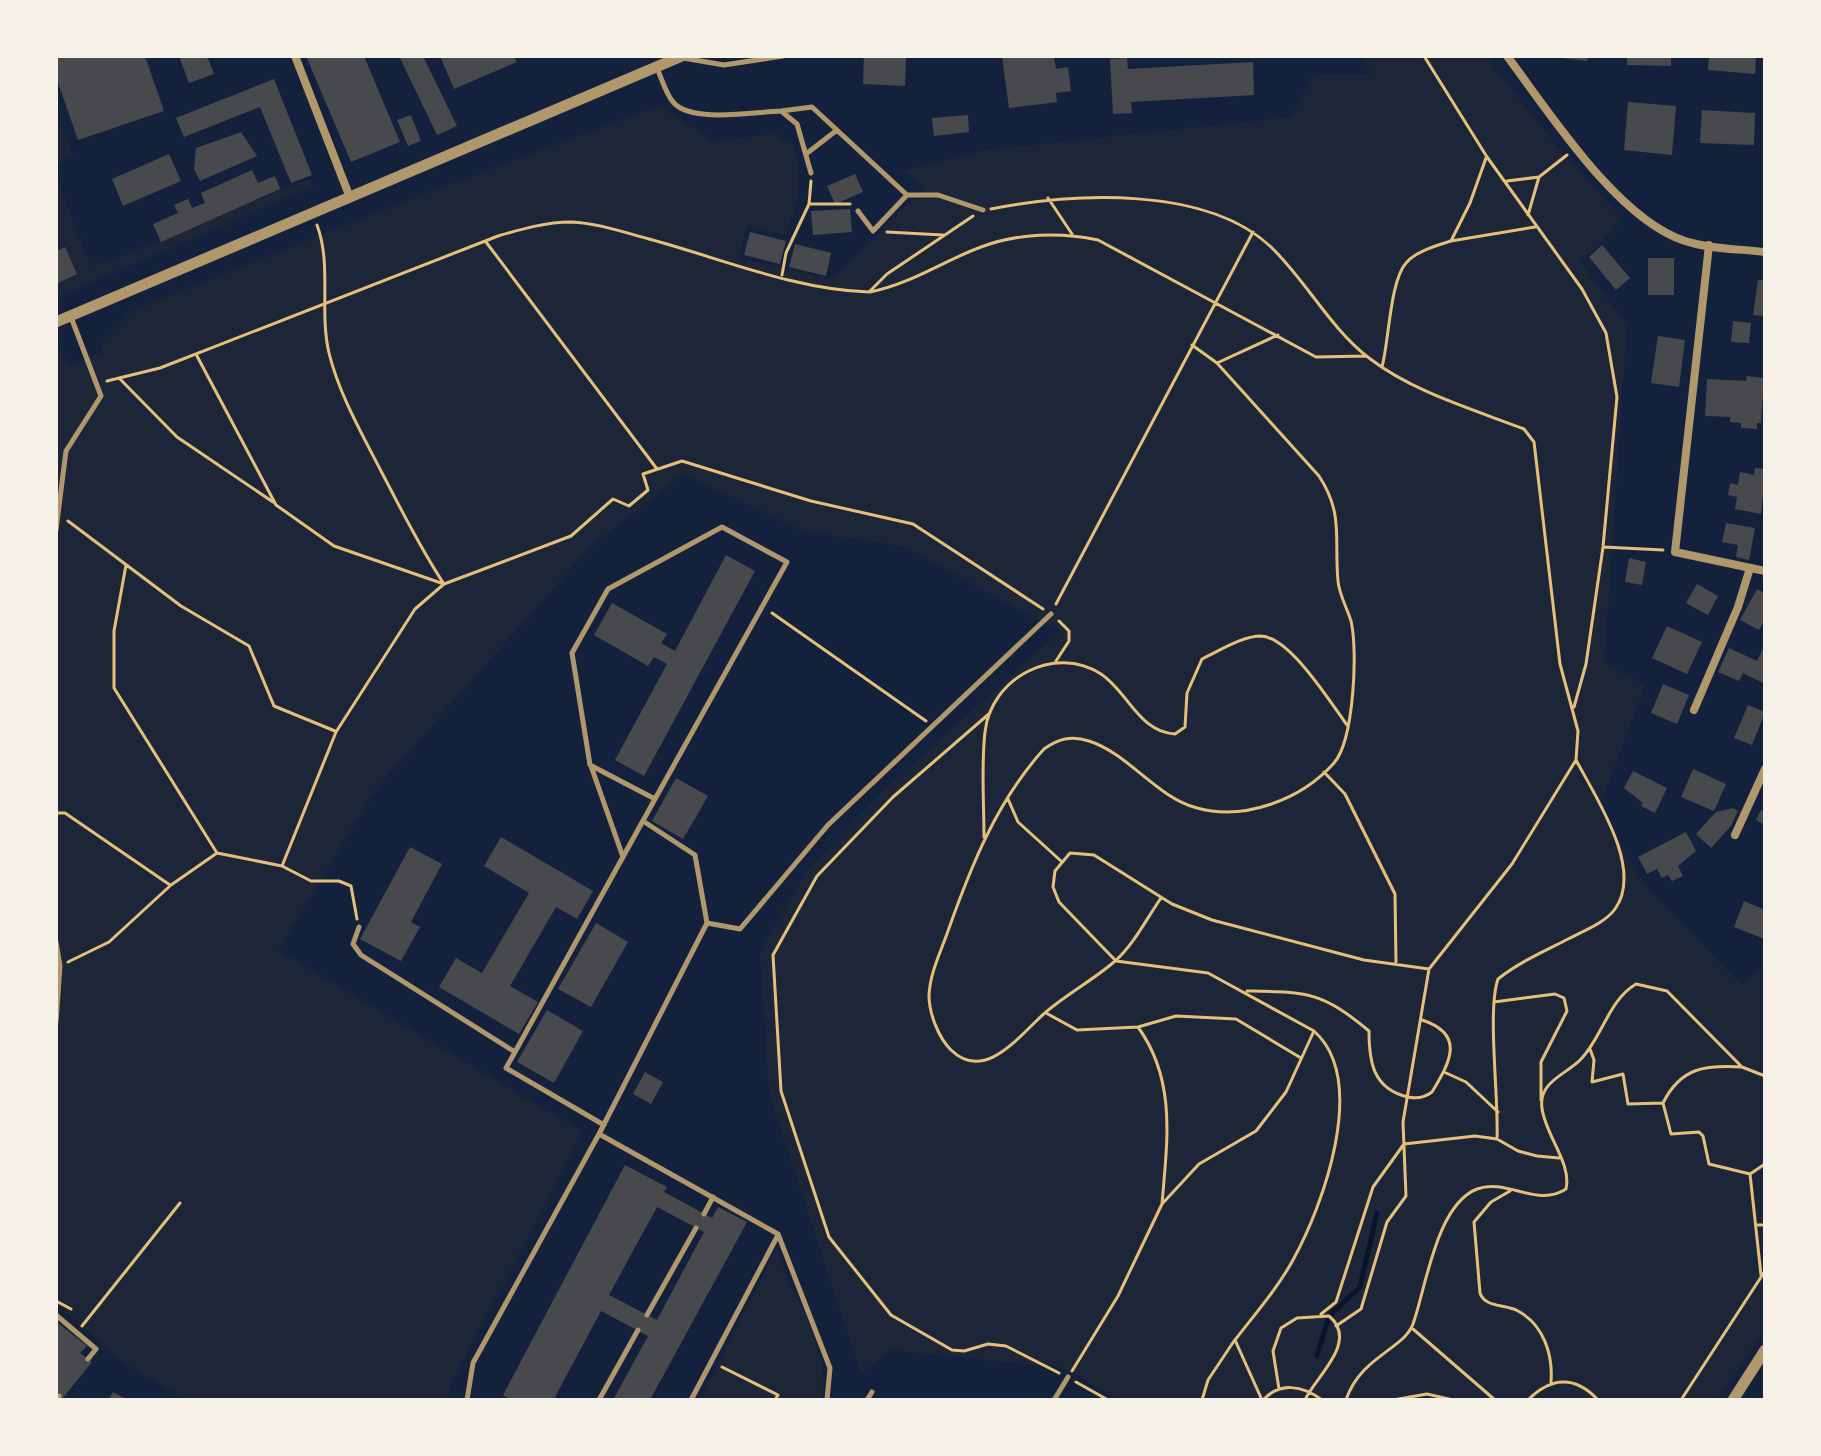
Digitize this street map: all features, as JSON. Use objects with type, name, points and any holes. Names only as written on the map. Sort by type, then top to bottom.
[{"type":"street","points":[[295,56],[349,195]]},
{"type":"street","points":[[1507,56],[1576,148],[1640,218],[1685,241],[1765,252]]},
{"type":"street","points":[[56,322],[680,57]]},
{"type":"street","points":[[1709,245],[1675,552],[1765,571]]},
{"type":"street","points":[[1694,710],[1738,607],[1750,568]]},
{"type":"street","points":[[1735,835],[1765,769]]},
{"type":"street","points":[[1733,1400],[1765,1351]]},
{"type":"lane","points":[[680,57],[724,65],[783,56]]},
{"type":"lane","points":[[657,68],[671,101],[682,111],[697,115],[812,107],[907,195],[938,195],[983,210]]},
{"type":"lane","points":[[781,111],[797,124],[811,173]]},
{"type":"lane","points":[[806,154],[837,130]]},
{"type":"lane","points":[[858,211],[873,231],[907,195]]},
{"type":"lane","points":[[56,530],[66,451],[79,427],[95,411],[101,396],[70,316]]},
{"type":"lane","points":[[604,1125],[506,1068],[787,562],[722,527],[608,589],[572,653],[590,765],[623,857]]},
{"type":"lane","points":[[707,923],[740,929],[828,825],[1051,614]]},
{"type":"lane","points":[[590,765],[655,799]]},
{"type":"lane","points":[[467,1400],[473,1363],[604,1125],[707,923],[695,855],[643,821]]},
{"type":"lane","points":[[359,927],[353,944],[361,955],[515,1052]]},
{"type":"lane","points":[[56,942],[60,966],[56,1022]]},
{"type":"lane","points":[[599,1134],[778,1234],[830,1368],[827,1400]]},
{"type":"lane","points":[[704,1214],[713,1197]]},
{"type":"lane","points":[[647,1315],[696,1228]]},
{"type":"lane","points":[[691,1400],[778,1234]]},
{"type":"lane","points":[[56,1315],[96,1349],[88,1359]]},
{"type":"lane","points":[[599,1400],[638,1330]]},
{"type":"lane","points":[[1054,1400],[1068,1377]]},
{"type":"lane","points":[[867,1400],[872,1392]]},
{"type":"path","points":[[1424,56],[1487,157],[1582,289],[1606,333],[1617,397],[1603,547],[1586,664],[1573,711]]},
{"type":"path","points":[[1505,181],[1539,177],[1576,148]]},
{"type":"path","points":[[1451,241],[1470,203],[1487,157]]},
{"type":"path","points":[[781,276],[786,253],[809,204],[811,173]]},
{"type":"path","points":[[1528,215],[1539,177]]},
{"type":"path","points":[[1048,198],[1072,234]]},
{"type":"path","points":[[869,292],[887,274],[983,210],[1048,198],[1186,207],[1219,214],[1254,232],[1273,249],[1366,356],[1402,380],[1524,429],[1534,442],[1560,664],[1578,731],[1576,760],[1512,864],[1429,969],[1403,1122],[1406,1196],[1387,1222],[1361,1309],[1336,1326]]},
{"type":"path","points":[[809,204],[852,204],[858,211]]},
{"type":"path","points":[[96,384],[196,354],[486,241],[534,226],[571,222],[604,227],[845,292],[896,287],[982,246],[1037,235],[1072,234],[1098,240],[1316,357],[1366,356]]},
{"type":"path","points":[[317,223],[323,242],[322,307],[329,355],[353,418],[427,558],[444,584]]},
{"type":"path","points":[[1382,367],[1390,339],[1396,281],[1406,263],[1424,250],[1451,241],[1535,227]]},
{"type":"path","points":[[873,231],[943,235]]},
{"type":"path","points":[[1051,614],[1254,232]]},
{"type":"path","points":[[486,241],[657,469]]},
{"type":"path","points":[[1217,363],[1278,335]]},
{"type":"path","points":[[1161,898],[1116,961],[1045,1012],[988,1061],[970,1061],[957,1056],[945,1044],[933,1018],[929,998],[933,975],[984,838],[1044,749],[1058,739],[1090,741],[1194,808],[1249,812],[1267,807],[1324,772],[1340,752],[1353,690],[1352,626],[1338,585],[1337,522],[1332,496],[1319,476],[1217,363],[1192,345]]},
{"type":"path","points":[[196,354],[276,505]]},
{"type":"path","points":[[119,378],[177,437],[334,546],[444,584]]},
{"type":"path","points":[[282,866],[336,732],[415,609],[444,584],[571,536],[613,499],[629,506],[648,490],[643,474],[682,461],[811,501],[913,524],[1051,614],[1069,631],[1069,641],[1056,661]]},
{"type":"path","points":[[58,514],[181,606],[249,646],[274,706],[336,732]]},
{"type":"path","points":[[1603,547],[1675,552]]},
{"type":"path","points":[[126,565],[114,631],[114,688],[217,853]]},
{"type":"path","points":[[762,606],[932,725]]},
{"type":"path","points":[[1108,1400],[1006,1346],[988,1344],[964,1351],[952,1350],[891,1315],[829,1237],[781,1091],[773,955],[817,876],[893,797],[990,713],[1018,678],[1035,665],[1056,661],[1080,664],[1101,674],[1146,722],[1161,733],[1175,734],[1185,727],[1187,693],[1202,659],[1260,636],[1276,639],[1289,650],[1347,725]]},
{"type":"path","points":[[984,838],[985,731],[990,713]]},
{"type":"path","points":[[1497,1139],[1494,1002],[1498,979],[1595,925],[1614,912],[1624,893],[1626,874],[1620,851],[1576,760]]},
{"type":"path","points":[[1324,772],[1345,794],[1395,894],[1396,962]]},
{"type":"path","points":[[1008,799],[1018,822],[1061,861]]},
{"type":"path","points":[[56,813],[65,813],[171,885]]},
{"type":"path","points":[[1202,1400],[1208,1380],[1292,1262],[1320,1200],[1339,1120],[1332,1054],[1326,1042],[1314,1031],[1208,973],[1116,961],[1059,902],[1053,887],[1061,861],[1070,853],[1080,851],[1094,855],[1161,898],[1212,920],[1364,960],[1396,962],[1429,969]]},
{"type":"path","points":[[60,966],[109,942],[171,885],[217,853],[282,866],[311,881],[339,881],[351,886],[359,927]]},
{"type":"path","points":[[1541,1104],[1546,1087],[1581,1058],[1624,991],[1636,984],[1650,984],[1667,991],[1742,1067]]},
{"type":"path","points":[[1243,991],[1306,993],[1333,1003],[1369,1031],[1371,1064],[1379,1081],[1389,1092],[1409,1097],[1426,1097],[1444,1072],[1450,1054],[1447,1035],[1441,1026],[1422,1020]]},
{"type":"path","points":[[1346,1400],[1356,1376],[1412,1327],[1434,1247],[1466,1197],[1486,1188],[1543,1197],[1566,1189],[1567,1171],[1559,1158],[1541,1104],[1541,1062],[1567,1011],[1564,998],[1555,994],[1494,1002]]},
{"type":"path","points":[[1045,1012],[1077,1030],[1138,1027],[1176,1016],[1236,1019],[1301,1058]]},
{"type":"path","points":[[1138,1027],[1154,1049],[1169,1107],[1162,1204]]},
{"type":"path","points":[[1068,1377],[1118,1296],[1162,1204],[1199,1164],[1256,1131],[1286,1092],[1314,1031]]},
{"type":"path","points":[[1590,1047],[1594,1060],[1592,1082],[1596,1084],[1618,1072],[1623,1074],[1628,1104],[1663,1103]]},
{"type":"path","points":[[1765,1076],[1742,1067],[1698,1067],[1681,1076],[1663,1103],[1671,1134],[1699,1132],[1703,1136],[1709,1164],[1750,1174],[1765,1164]]},
{"type":"path","points":[[1444,1072],[1466,1082],[1498,1112]]},
{"type":"path","points":[[1279,1389],[1273,1351],[1276,1335],[1288,1322],[1321,1314],[1336,1302],[1373,1187],[1404,1144],[1475,1136],[1497,1139],[1518,1151],[1559,1158]]},
{"type":"path","points":[[1750,1174],[1761,1276]]},
{"type":"path","points":[[1510,1191],[1491,1202],[1474,1222],[1480,1293],[1487,1302],[1519,1311],[1532,1322],[1551,1352],[1551,1382]]},
{"type":"path","points":[[74,1336],[180,1203]]},
{"type":"path","points":[[1756,1225],[1765,1225]]},
{"type":"path","points":[[1681,1400],[1765,1271]]},
{"type":"path","points":[[1305,1400],[1315,1379],[1333,1363],[1336,1326],[1329,1316],[1321,1314]]},
{"type":"path","points":[[1412,1327],[1495,1400]]},
{"type":"path","points":[[1235,1340],[1262,1400],[1279,1389],[1297,1388],[1322,1400]]},
{"type":"path","points":[[712,1361],[778,1395],[775,1400]]},
{"type":"path","points":[[1528,1400],[1551,1382],[1573,1382],[1598,1400]]},
{"type":"path","points":[[1393,1400],[1427,1394],[1453,1400]]},
{"type":"shaded area","points":[[1364,56],[1486,56],[1556,145],[1620,216],[1616,220],[1619,225],[1581,262],[1627,325],[1604,663],[1645,685],[1599,809],[1642,882],[1742,985],[1765,963],[1765,1329],[1718,1400],[1118,1400],[1064,1368],[891,1350],[861,1373],[769,1094],[760,952],[808,869],[886,788],[1060,632],[905,547],[804,531],[683,474],[591,546],[376,789],[278,950],[583,1132],[449,1388],[448,1400],[187,1400],[123,1363],[56,1303],[56,345],[71,366],[102,353],[100,344],[132,311],[406,201],[659,106],[714,141],[774,134],[794,146],[798,191],[785,235],[747,226],[738,258],[833,279],[924,188],[901,171],[985,150],[1291,117],[1314,74],[1370,74]]},
{"type":"shaded area","points":[[56,112],[74,156],[56,164]]},
{"type":"shaded area","points":[[56,176],[90,265],[102,264],[310,178],[313,186],[56,298]]},
{"type":"shaded area","points":[[776,1251],[817,1347],[824,1385],[821,1400],[699,1400]]},
{"type":"building","points":[[56,56],[145,56],[164,111],[78,140],[56,77]]},
{"type":"building","points":[[179,56],[207,56],[214,74],[189,83]]},
{"type":"building","points":[[306,56],[364,56],[400,142],[351,162]]},
{"type":"building","points":[[399,56],[423,56],[457,126],[437,135]]},
{"type":"building","points":[[440,56],[514,56],[517,62],[454,89]]},
{"type":"building","points":[[864,56],[906,57],[905,86],[863,84]]},
{"type":"building","points":[[1002,56],[1054,56],[1056,69],[1068,67],[1071,91],[1056,93],[1057,102],[1009,108]]},
{"type":"building","points":[[1544,56],[1588,56],[1587,61]]},
{"type":"building","points":[[1627,56],[1671,56],[1671,66],[1627,65]]},
{"type":"building","points":[[1709,56],[1756,56],[1755,74],[1708,70]]},
{"type":"building","points":[[1127,58],[1128,69],[1253,62],[1254,95],[1131,102],[1132,113],[1113,114],[1110,59]]},
{"type":"building","points":[[274,79],[312,175],[291,183],[260,107],[184,137],[176,118]]},
{"type":"building","points":[[1628,102],[1676,106],[1672,155],[1624,150]]},
{"type":"building","points":[[1702,110],[1755,113],[1754,145],[1700,143]]},
{"type":"building","points":[[411,115],[421,141],[408,146],[397,120]]},
{"type":"building","points":[[968,115],[969,132],[934,136],[932,118]]},
{"type":"building","points":[[241,132],[257,156],[200,181],[194,169],[196,148]]},
{"type":"building","points":[[169,154],[181,181],[123,206],[112,179]]},
{"type":"building","points":[[252,170],[258,183],[275,176],[280,189],[161,242],[153,224],[178,213],[174,205],[188,199],[192,208],[205,203],[201,193]]},
{"type":"building","points":[[855,174],[863,192],[835,204],[827,186]]},
{"type":"building","points":[[850,209],[852,232],[813,235],[811,211]]},
{"type":"building","points":[[750,232],[786,241],[780,264],[744,255]]},
{"type":"building","points":[[795,244],[831,253],[826,276],[789,267]]},
{"type":"building","points":[[1602,245],[1630,278],[1616,290],[1589,257]]},
{"type":"building","points":[[65,247],[77,274],[56,284],[56,251]]},
{"type":"building","points":[[1648,258],[1674,258],[1674,295],[1648,295]]},
{"type":"building","points":[[1758,280],[1765,280],[1765,316],[1753,315]]},
{"type":"building","points":[[1733,321],[1751,323],[1749,343],[1731,342]]},
{"type":"building","points":[[1658,336],[1685,340],[1679,387],[1651,383]]},
{"type":"building","points":[[1747,376],[1764,378],[1761,423],[1757,423],[1757,429],[1741,428],[1741,423],[1730,422],[1730,417],[1705,416],[1707,379],[1746,381]]},
{"type":"building","points":[[1755,468],[1764,469],[1765,474],[1761,514],[1735,509],[1737,497],[1728,495],[1730,483],[1738,485],[1740,472],[1754,475]]},
{"type":"building","points":[[1726,523],[1755,528],[1749,560],[1736,557],[1738,545],[1722,542]]},
{"type":"building","points":[[726,555],[755,571],[644,776],[615,760],[667,664],[654,657],[648,666],[594,635],[612,603],[667,634],[661,643],[675,651]]},
{"type":"building","points":[[1629,558],[1646,562],[1642,585],[1625,582]]},
{"type":"building","points":[[1697,584],[1718,596],[1708,615],[1686,603]]},
{"type":"building","points":[[1757,589],[1765,593],[1765,619],[1759,630],[1740,620]]},
{"type":"building","points":[[1667,626],[1702,642],[1687,674],[1652,658]]},
{"type":"building","points":[[1765,644],[1765,684],[1743,673],[1739,681],[1718,672],[1729,648],[1757,661]]},
{"type":"building","points":[[1663,684],[1689,695],[1677,724],[1651,713]]},
{"type":"building","points":[[1748,705],[1765,712],[1752,745],[1734,738]]},
{"type":"building","points":[[1693,769],[1726,784],[1714,811],[1681,797]]},
{"type":"building","points":[[1633,771],[1667,788],[1655,813],[1641,806],[1643,803],[1624,788]]},
{"type":"building","points":[[676,778],[708,796],[683,839],[652,821]]},
{"type":"building","points":[[1733,808],[1738,811],[1731,826],[1711,848],[1696,834],[1716,812]]},
{"type":"building","points":[[1761,810],[1765,812],[1765,825],[1756,820]]},
{"type":"building","points":[[1686,832],[1696,851],[1678,866],[1683,876],[1672,881],[1668,875],[1662,878],[1657,869],[1647,874],[1638,857]]},
{"type":"building","points":[[501,837],[593,891],[577,919],[556,907],[510,986],[538,1002],[519,1034],[439,987],[456,958],[482,973],[529,893],[484,866]]},
{"type":"building","points":[[410,847],[442,864],[411,922],[420,927],[401,961],[360,939]]},
{"type":"building","points":[[1744,901],[1765,910],[1764,939],[1734,927]]},
{"type":"building","points":[[596,923],[628,942],[591,1007],[558,989]]},
{"type":"building","points":[[547,1010],[583,1031],[554,1083],[517,1062]]},
{"type":"building","points":[[645,1072],[663,1082],[651,1104],[633,1094]]},
{"type":"building","points":[[625,1165],[667,1187],[664,1192],[712,1218],[718,1207],[747,1222],[650,1400],[613,1400],[648,1336],[601,1311],[555,1397],[560,1400],[511,1400],[503,1395]],"holes":[[[657,1207],[704,1232],[657,1320],[609,1295]]]},
{"type":"building","points":[[58,1323],[87,1346],[80,1353],[92,1362],[62,1399],[56,1395]]},
{"type":"building","points":[[113,1392],[128,1400],[108,1400]]},
{"type":"waterway","points":[[1317,1356],[1329,1316],[1360,1287],[1377,1213]]}]
